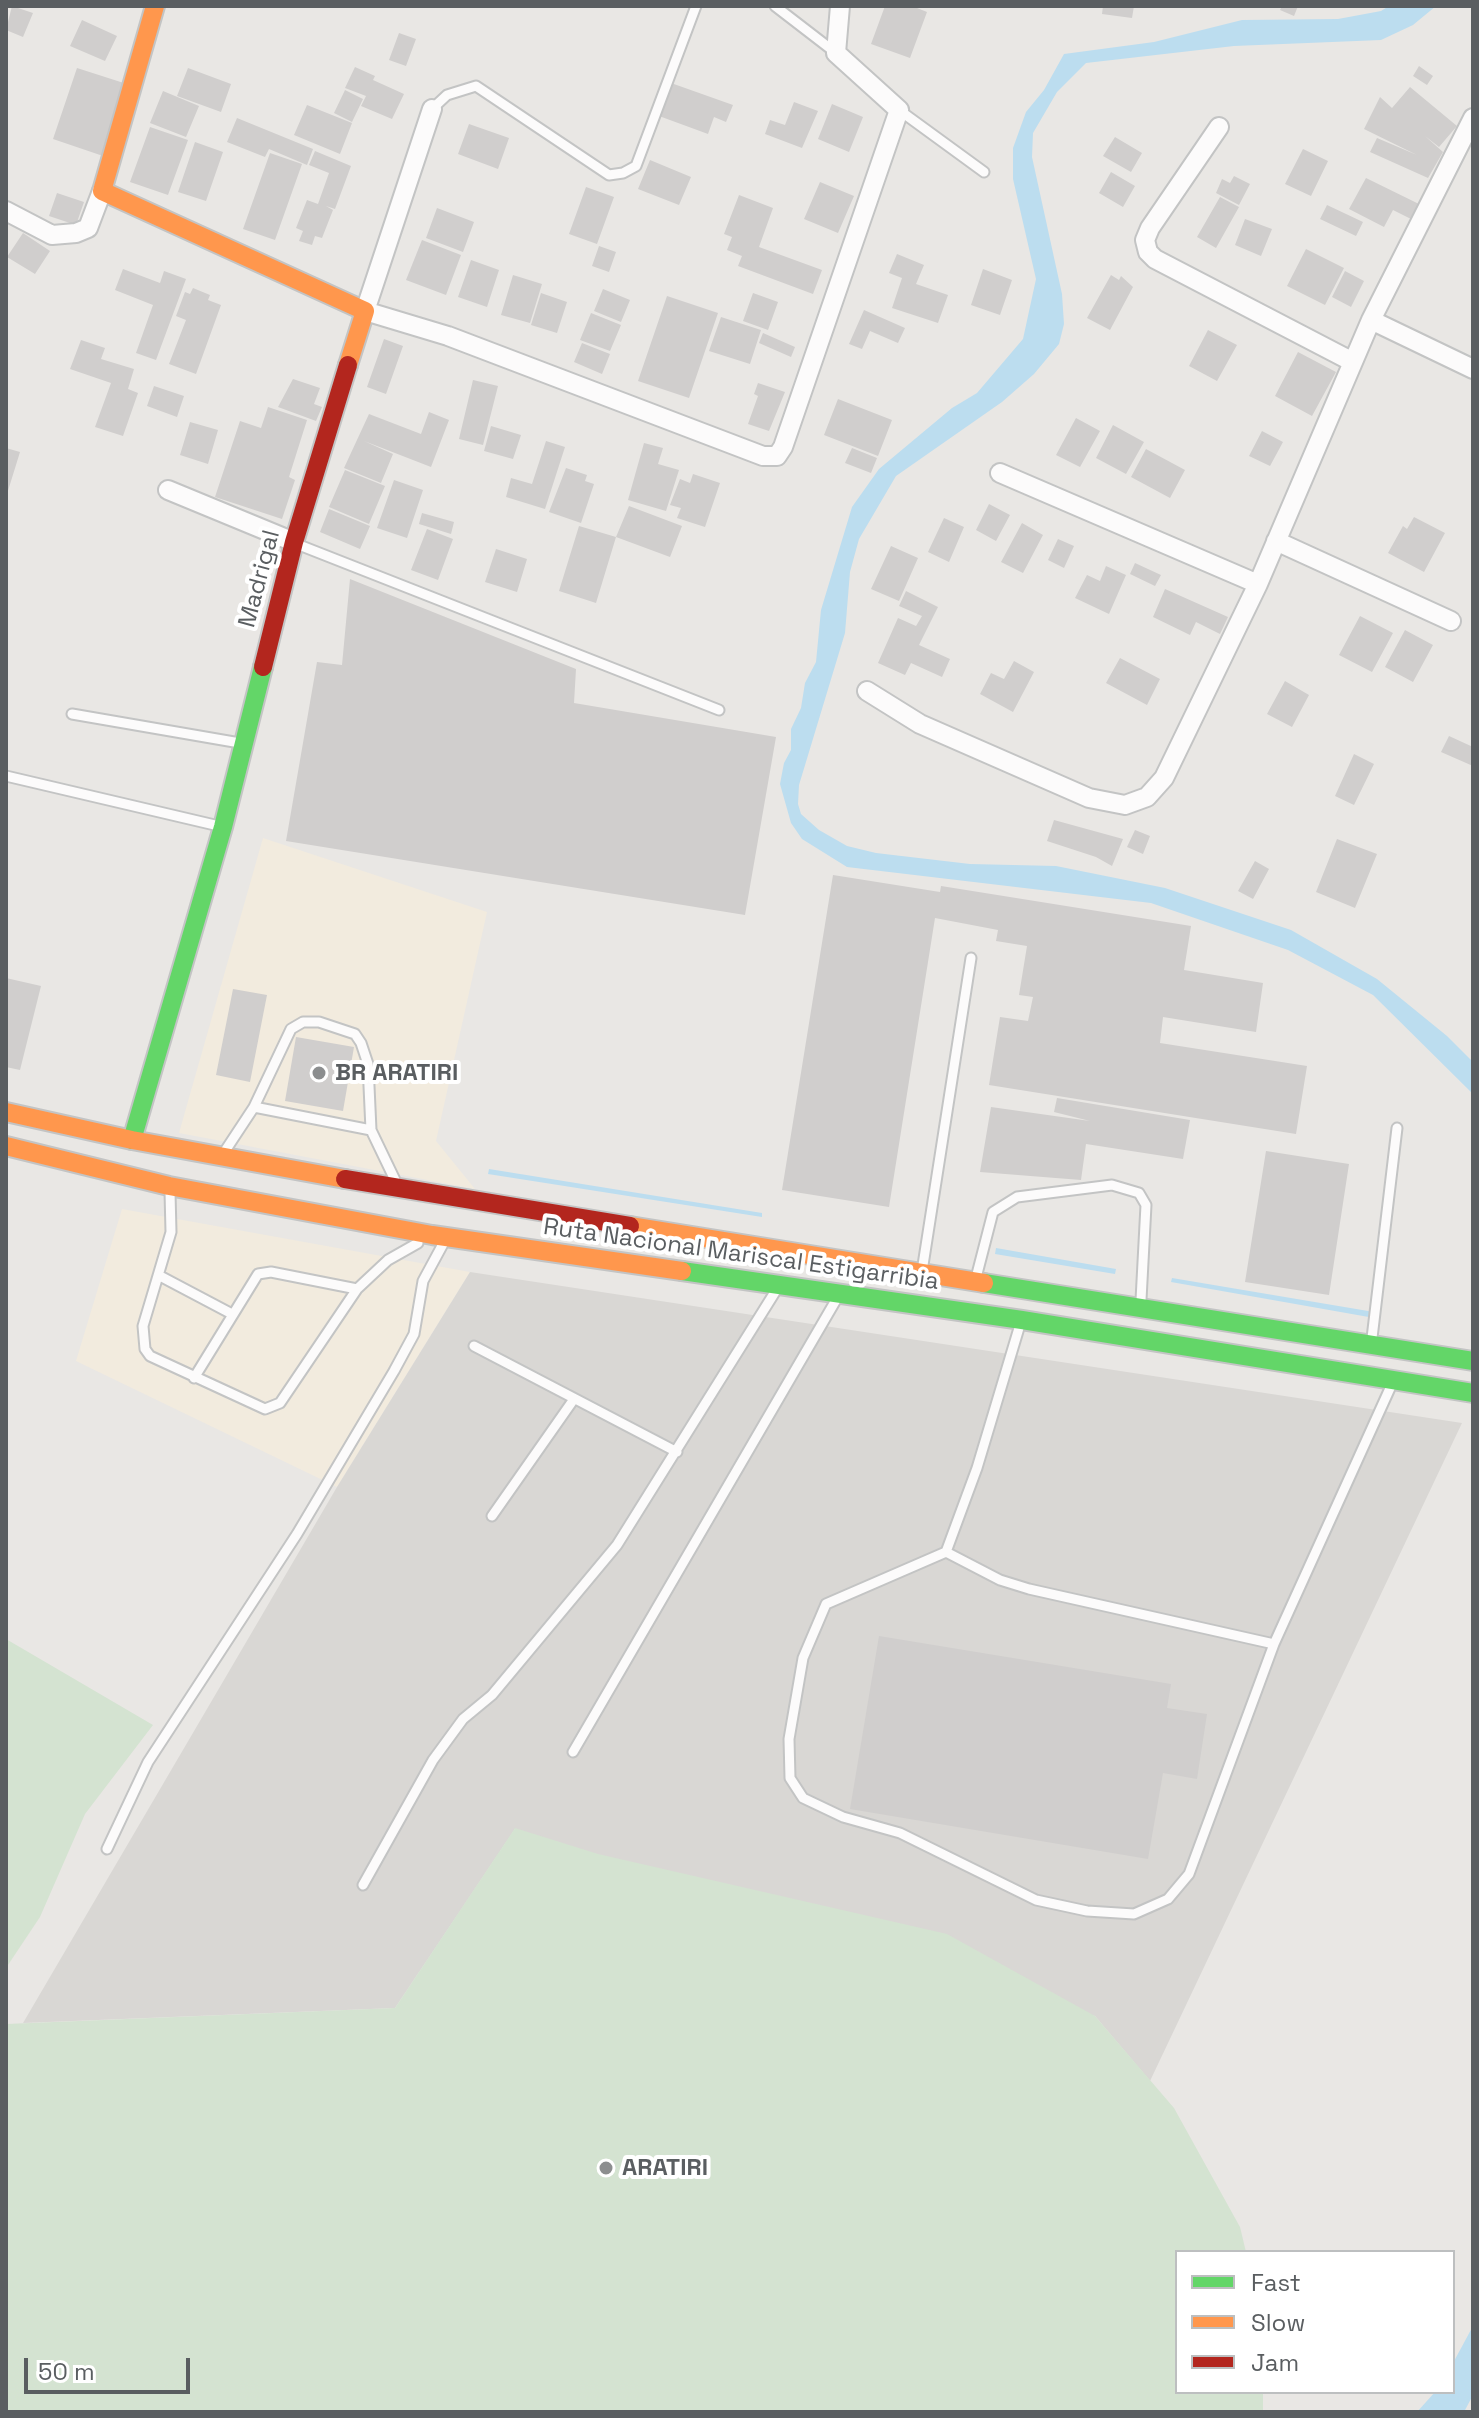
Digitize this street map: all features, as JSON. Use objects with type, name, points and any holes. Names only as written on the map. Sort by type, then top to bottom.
[{"type":"main road","points":[[155,6],[102,191],[365,311]]},
{"type":"main road","name":"Madrigal","points":[[132,1140],[223,827],[294,542],[365,311]]},
{"type":"main road","name":"Ruta Nacional Mariscal Estigarribia","points":[[6,1112],[132,1140],[400,1189],[1473,1361]]},
{"type":"main road","name":"Ruta Nacional Mariscal Estigarribia","points":[[6,1146],[169,1186],[439,1236],[1022,1320],[1473,1393]]},
{"type":"street","points":[[432,109],[365,311],[448,336],[763,456],[777,456],[783,447],[899,110],[836,53],[840,6]]},
{"type":"street","points":[[867,691],[920,724],[1089,798],[1125,805],[1147,797],[1164,778],[1258,584],[1371,320],[1473,118]]},
{"type":"street","points":[[1219,127],[1205,143],[1150,228],[1145,240],[1148,252],[1155,259],[1353,362]]},
{"type":"street","points":[[6,211],[52,235],[76,233],[88,228],[102,191]]},
{"type":"street","points":[[1371,320],[1473,369]]},
{"type":"street","points":[[1000,473],[1258,584]]},
{"type":"street","points":[[168,490],[294,542]]},
{"type":"street","points":[[1276,541],[1451,621]]},
{"type":"lane","points":[[432,109],[447,95],[476,86],[609,175],[623,173],[636,166],[696,6]]},
{"type":"lane","points":[[775,6],[836,53]]},
{"type":"lane","points":[[899,110],[984,172]]},
{"type":"lane","points":[[294,542],[719,710]]},
{"type":"lane","points":[[72,714],[243,743]]},
{"type":"lane","points":[[6,776],[223,827]]},
{"type":"lane","points":[[921,1273],[971,958]]},
{"type":"lane","points":[[220,1157],[254,1107],[291,1029],[303,1022],[319,1022],[355,1034],[361,1043],[368,1064],[371,1130],[400,1189]]},
{"type":"lane","points":[[254,1107],[371,1130]]},
{"type":"lane","points":[[1371,1345],[1397,1128]]},
{"type":"lane","points":[[975,1281],[993,1212],[1017,1197],[1112,1185],[1139,1193],[1146,1205],[1140,1308]]},
{"type":"lane","points":[[169,1186],[171,1232],[143,1326],[145,1349],[150,1356],[253,1407],[273,1408],[280,1403],[357,1289],[388,1260],[439,1236]]},
{"type":"lane","points":[[107,1849],[148,1762],[297,1534],[394,1371],[414,1334],[423,1281],[439,1236]]},
{"type":"lane","points":[[194,1378],[254,1276],[264,1273],[357,1289]]},
{"type":"lane","points":[[160,1276],[232,1314]]},
{"type":"lane","points":[[363,1885],[433,1760],[455,1729],[492,1695],[617,1545],[779,1285]]},
{"type":"lane","points":[[573,1752],[840,1294]]},
{"type":"lane","points":[[1022,1320],[977,1468],[946,1552],[826,1604],[803,1658],[789,1739],[790,1778],[803,1798],[843,1817],[900,1833],[1036,1900],[1087,1911],[1134,1914],[1168,1899],[1189,1874],[1274,1644],[1394,1379]]},
{"type":"lane","points":[[474,1346],[677,1452]]},
{"type":"lane","points":[[492,1516],[574,1399]]},
{"type":"lane","points":[[946,1552],[1000,1580],[1029,1589],[1274,1644]]},
{"type":"shaded area","points":[[263,838],[487,912],[436,1141],[475,1189],[179,1133]]},
{"type":"shaded area","points":[[122,1209],[470,1272],[337,1487],[76,1361]]},
{"type":"shaded area","points":[[470,1272],[1462,1423],[1150,2081],[1095,2016],[515,1829],[395,2008],[23,2023],[337,1487]]},
{"type":"green space","points":[[6,1639],[153,1725],[85,1814],[40,1917],[6,1968]]},
{"type":"green space","name":"ARATIRI","points":[[515,1828],[598,1854],[947,1934],[1095,2016],[1174,2108],[1240,2227],[1246,2250],[1175,2250],[1175,2394],[1263,2394],[1263,2412],[6,2412],[6,2024],[395,2008]]},
{"type":"water","points":[[1389,6],[1436,6],[1413,25],[1381,40],[1234,46],[1086,63],[1057,92],[1033,133],[1032,157],[1062,294],[1064,324],[1059,344],[1034,374],[1002,402],[896,476],[859,539],[850,572],[845,633],[799,785],[798,804],[801,814],[819,830],[847,846],[876,853],[970,864],[1056,866],[1165,888],[1291,930],[1377,979],[1447,1036],[1473,1062],[1473,1094],[1373,995],[1288,950],[1151,903],[847,867],[802,839],[791,823],[780,784],[784,763],[791,750],[791,729],[801,708],[805,683],[816,662],[821,610],[852,507],[879,469],[952,408],[977,393],[1023,339],[1036,279],[1013,179],[1013,148],[1026,112],[1044,90],[1064,54],[1154,42],[1242,20],[1338,19],[1381,11]]},
{"type":"water","points":[[489,1169],[762,1213],[762,1217],[488,1174]]},
{"type":"water","points":[[996,1248],[1116,1269],[1115,1274],[995,1254]]},
{"type":"water","points":[[1172,1278],[1380,1313],[1380,1319],[1171,1282]]},
{"type":"water","points":[[1473,2326],[1473,2395],[1464,2412],[1417,2412],[1433,2394],[1455,2394],[1455,2359]]},
{"type":"building","points":[[12,6],[33,13],[23,37],[6,30]]},
{"type":"building","points":[[885,6],[912,6],[927,12],[910,58],[871,44]]},
{"type":"building","points":[[1103,6],[1134,6],[1132,18],[1102,14]]},
{"type":"building","points":[[1282,6],[1298,6],[1294,16],[1280,10]]},
{"type":"building","points":[[82,20],[117,36],[105,61],[70,46]]},
{"type":"building","points":[[399,33],[416,39],[406,66],[389,60]]},
{"type":"building","points":[[1419,66],[1433,76],[1427,85],[1413,76]]},
{"type":"building","points":[[355,67],[375,76],[373,80],[404,94],[392,119],[361,106],[366,96],[345,88]]},
{"type":"building","points":[[77,68],[130,85],[106,157],[53,139]]},
{"type":"building","points":[[188,68],[231,84],[221,112],[177,96]]},
{"type":"building","points":[[671,83],[733,105],[726,122],[714,117],[708,134],[659,116]]},
{"type":"building","points":[[1410,87],[1457,126],[1439,147],[1425,136],[1443,152],[1428,178],[1370,152],[1377,138],[1417,155],[1364,129],[1380,97],[1392,108]]},
{"type":"building","points":[[345,90],[363,99],[352,122],[334,113]]},
{"type":"building","points":[[163,91],[199,106],[186,137],[150,123]]},
{"type":"building","points":[[794,102],[818,111],[802,148],[765,134],[770,120],[785,125]]},
{"type":"building","points":[[832,104],[863,117],[849,152],[818,139]]},
{"type":"building","points":[[307,105],[352,123],[340,154],[294,135]]},
{"type":"building","points":[[237,118],[313,149],[307,165],[269,149],[265,157],[227,142]]},
{"type":"building","points":[[469,124],[509,138],[498,169],[458,154]]},
{"type":"building","points":[[150,127],[188,140],[168,195],[130,182]]},
{"type":"building","points":[[1115,137],[1142,153],[1131,172],[1103,156]]},
{"type":"building","points":[[195,142],[223,152],[206,201],[178,192]]},
{"type":"building","points":[[1303,149],[1328,161],[1311,196],[1285,184]]},
{"type":"building","points":[[315,151],[351,166],[335,209],[326,206],[333,210],[322,238],[315,236],[312,245],[299,241],[303,231],[296,228],[307,200],[318,204],[329,173],[309,165]]},
{"type":"building","points":[[270,153],[302,164],[275,240],[243,229]]},
{"type":"building","points":[[650,160],[691,177],[679,205],[638,189]]},
{"type":"building","points":[[1111,172],[1135,186],[1123,207],[1099,193]]},
{"type":"building","points":[[1234,176],[1250,184],[1239,205],[1216,193],[1222,179],[1230,183]]},
{"type":"building","points":[[1366,178],[1421,205],[1413,220],[1393,210],[1384,227],[1349,209]]},
{"type":"building","points":[[820,182],[854,196],[838,233],[804,219]]},
{"type":"building","points":[[586,187],[614,197],[597,244],[569,234]]},
{"type":"building","points":[[57,193],[84,202],[76,225],[49,216]]},
{"type":"building","points":[[739,195],[773,208],[759,247],[822,270],[813,294],[738,266],[742,256],[727,250],[732,237],[724,234]]},
{"type":"building","points":[[1220,197],[1239,207],[1216,248],[1197,237]]},
{"type":"building","points":[[1327,205],[1363,222],[1356,236],[1320,219]]},
{"type":"building","points":[[437,208],[474,222],[463,252],[426,238]]},
{"type":"building","points":[[1245,219],[1272,229],[1261,256],[1235,245]]},
{"type":"building","points":[[23,233],[50,251],[35,274],[7,257]]},
{"type":"building","points":[[422,240],[461,255],[446,295],[406,280]]},
{"type":"building","points":[[599,246],[616,252],[609,272],[592,266]]},
{"type":"building","points":[[1306,249],[1344,268],[1325,305],[1287,286]]},
{"type":"building","points":[[897,254],[924,265],[916,284],[948,295],[938,323],[892,308],[902,278],[889,273]]},
{"type":"building","points":[[471,260],[499,270],[487,307],[458,297]]},
{"type":"building","points":[[123,269],[160,283],[164,271],[186,279],[156,360],[136,353],[153,305],[115,290]]},
{"type":"building","points":[[983,269],[1012,280],[1000,315],[971,305]]},
{"type":"building","points":[[1345,271],[1364,281],[1351,307],[1332,297]]},
{"type":"building","points":[[513,275],[542,284],[530,323],[501,315]]},
{"type":"building","points":[[1111,275],[1119,280],[1121,276],[1133,287],[1110,330],[1087,318]]},
{"type":"building","points":[[193,288],[210,295],[208,300],[221,305],[196,374],[169,364],[186,320],[176,316],[185,292],[190,294]]},
{"type":"building","points":[[603,289],[630,300],[621,322],[594,311]]},
{"type":"building","points":[[541,293],[567,302],[557,333],[531,325]]},
{"type":"building","points":[[753,293],[778,302],[768,330],[743,321]]},
{"type":"building","points":[[667,296],[718,313],[689,398],[638,381]]},
{"type":"building","points":[[864,310],[905,328],[898,343],[870,331],[862,349],[849,344]]},
{"type":"building","points":[[591,313],[621,325],[610,351],[580,340]]},
{"type":"building","points":[[721,317],[761,330],[750,364],[709,351]]},
{"type":"building","points":[[1208,330],[1237,345],[1217,381],[1189,366]]},
{"type":"building","points":[[763,333],[795,347],[791,357],[759,343]]},
{"type":"building","points":[[384,339],[403,346],[386,394],[367,387]]},
{"type":"building","points":[[81,340],[105,348],[101,359],[134,369],[128,389],[138,393],[123,436],[95,427],[111,383],[70,369]]},
{"type":"building","points":[[582,343],[610,354],[602,374],[574,362]]},
{"type":"building","points":[[1298,352],[1336,372],[1312,416],[1275,396]]},
{"type":"building","points":[[293,379],[320,388],[314,404],[322,407],[316,421],[278,407]]},
{"type":"building","points":[[473,380],[498,386],[483,445],[459,439]]},
{"type":"building","points":[[758,383],[785,392],[769,431],[748,424],[758,396],[754,394]]},
{"type":"building","points":[[154,386],[184,396],[177,417],[147,406]]},
{"type":"building","points":[[838,399],[892,420],[878,456],[824,435]]},
{"type":"building","points":[[268,407],[307,420],[289,477],[295,480],[282,519],[215,497],[240,421],[261,428]]},
{"type":"building","points":[[429,412],[449,420],[431,467],[364,441],[393,454],[381,483],[344,468],[369,414],[421,434]]},
{"type":"building","points":[[1076,418],[1100,431],[1080,467],[1056,455]]},
{"type":"building","points":[[190,422],[218,430],[208,464],[180,455]]},
{"type":"building","points":[[1113,425],[1144,442],[1126,474],[1096,458]]},
{"type":"building","points":[[491,426],[521,435],[513,459],[484,451]]},
{"type":"building","points":[[1262,431],[1283,442],[1270,466],[1249,456]]},
{"type":"building","points":[[546,441],[565,447],[545,509],[506,497],[511,478],[532,484]]},
{"type":"building","points":[[644,443],[663,448],[658,464],[679,470],[666,511],[628,500]]},
{"type":"building","points":[[6,448],[20,452],[7,494],[6,493]]},
{"type":"building","points":[[852,448],[877,458],[871,473],[845,463]]},
{"type":"building","points":[[1146,449],[1185,470],[1170,498],[1131,477]]},
{"type":"building","points":[[566,468],[587,475],[585,481],[594,484],[581,523],[549,512]]},
{"type":"building","points":[[345,470],[385,486],[369,524],[329,507]]},
{"type":"building","points":[[693,474],[720,483],[705,527],[677,518],[681,508],[670,505],[680,479],[690,483]]},
{"type":"building","points":[[394,480],[423,490],[407,538],[377,528]]},
{"type":"building","points":[[989,504],[1010,515],[996,541],[976,530]]},
{"type":"building","points":[[629,506],[682,526],[670,557],[616,537]]},
{"type":"building","points":[[329,509],[370,526],[360,549],[320,532]]},
{"type":"building","points":[[422,513],[454,522],[451,534],[419,524]]},
{"type":"building","points":[[1414,517],[1445,533],[1424,572],[1388,553],[1403,526],[1407,529]]},
{"type":"building","points":[[944,518],[964,527],[949,562],[928,552]]},
{"type":"building","points":[[1022,523],[1043,535],[1023,573],[1001,562]]},
{"type":"building","points":[[579,526],[616,537],[596,603],[559,591]]},
{"type":"building","points":[[427,529],[453,539],[438,580],[411,570]]},
{"type":"building","points":[[1058,539],[1074,546],[1064,568],[1048,560]]},
{"type":"building","points":[[891,546],[918,558],[899,601],[871,589]]},
{"type":"building","points":[[496,549],[527,559],[517,592],[485,582]]},
{"type":"building","points":[[1135,563],[1161,575],[1155,586],[1130,574]]},
{"type":"building","points":[[1106,566],[1126,575],[1109,614],[1075,598],[1087,575],[1100,581]]},
{"type":"building","points":[[350,579],[576,669],[574,703],[776,737],[745,915],[286,841],[317,662],[342,665]]},
{"type":"building","points":[[1165,589],[1228,617],[1220,634],[1196,622],[1190,635],[1153,617]]},
{"type":"building","points":[[906,591],[938,607],[919,645],[950,659],[942,677],[911,663],[905,675],[878,663],[898,618],[916,626],[922,616],[899,606]]},
{"type":"building","points":[[1360,616],[1393,633],[1372,672],[1339,655]]},
{"type":"building","points":[[1405,630],[1433,645],[1413,682],[1385,667]]},
{"type":"building","points":[[1120,658],[1160,679],[1147,705],[1106,683]]},
{"type":"building","points":[[1014,661],[1034,672],[1013,712],[980,694],[991,673],[1004,679]]},
{"type":"building","points":[[1285,681],[1309,695],[1292,727],[1267,714]]},
{"type":"building","points":[[1449,736],[1473,747],[1473,766],[1441,752]]},
{"type":"building","points":[[1354,754],[1374,764],[1354,805],[1335,796]]},
{"type":"building","points":[[1054,820],[1123,839],[1112,866],[1096,857],[1047,841]]},
{"type":"building","points":[[1135,830],[1150,836],[1143,854],[1127,847]]},
{"type":"building","points":[[1337,839],[1377,854],[1355,908],[1316,892]]},
{"type":"building","points":[[1255,861],[1269,869],[1253,899],[1238,891]]},
{"type":"building","points":[[833,875],[940,892],[941,886],[1191,926],[1184,970],[1263,983],[1256,1032],[1163,1017],[1160,1043],[1307,1066],[1296,1134],[989,1085],[1000,1017],[1028,1021],[1033,997],[1019,995],[1027,946],[996,941],[998,930],[935,918],[889,1207],[782,1190]]},
{"type":"building","points":[[6,978],[41,986],[20,1070],[6,1067]]},
{"type":"building","points":[[233,989],[267,995],[250,1082],[216,1075]]},
{"type":"building","points":[[296,1037],[354,1047],[343,1111],[285,1101]]},
{"type":"building","points":[[1057,1098],[1190,1120],[1183,1159],[1086,1144],[1081,1180],[980,1172],[991,1107],[1090,1121],[1054,1112]]},
{"type":"building","points":[[1266,1151],[1349,1164],[1329,1295],[1245,1282]]},
{"type":"building","points":[[879,1636],[1171,1684],[1167,1708],[1207,1714],[1197,1779],[1163,1773],[1148,1859],[850,1809]]},
{"type":"traffic: fast","points":[[132,1140],[223,827],[263,667]]},
{"type":"traffic: fast","points":[[682,1271],[1022,1320],[1473,1393]]},
{"type":"traffic: fast","points":[[984,1283],[1473,1361]]},
{"type":"traffic: slow","points":[[155,6],[102,191],[365,311],[348,365]]},
{"type":"traffic: slow","points":[[6,1112],[132,1140],[345,1179]]},
{"type":"traffic: slow","points":[[6,1146],[169,1186],[432,1235],[682,1271]]},
{"type":"traffic: slow","points":[[630,1226],[984,1283]]},
{"type":"traffic: jam","points":[[263,667],[294,542],[348,365]]},
{"type":"traffic: jam","points":[[345,1179],[630,1226]]},
{"type":"place","name":"BR ARATIRI","points":[[319,1073]]},
{"type":"place","name":"ARATIRI","points":[[606,2168]]}]
